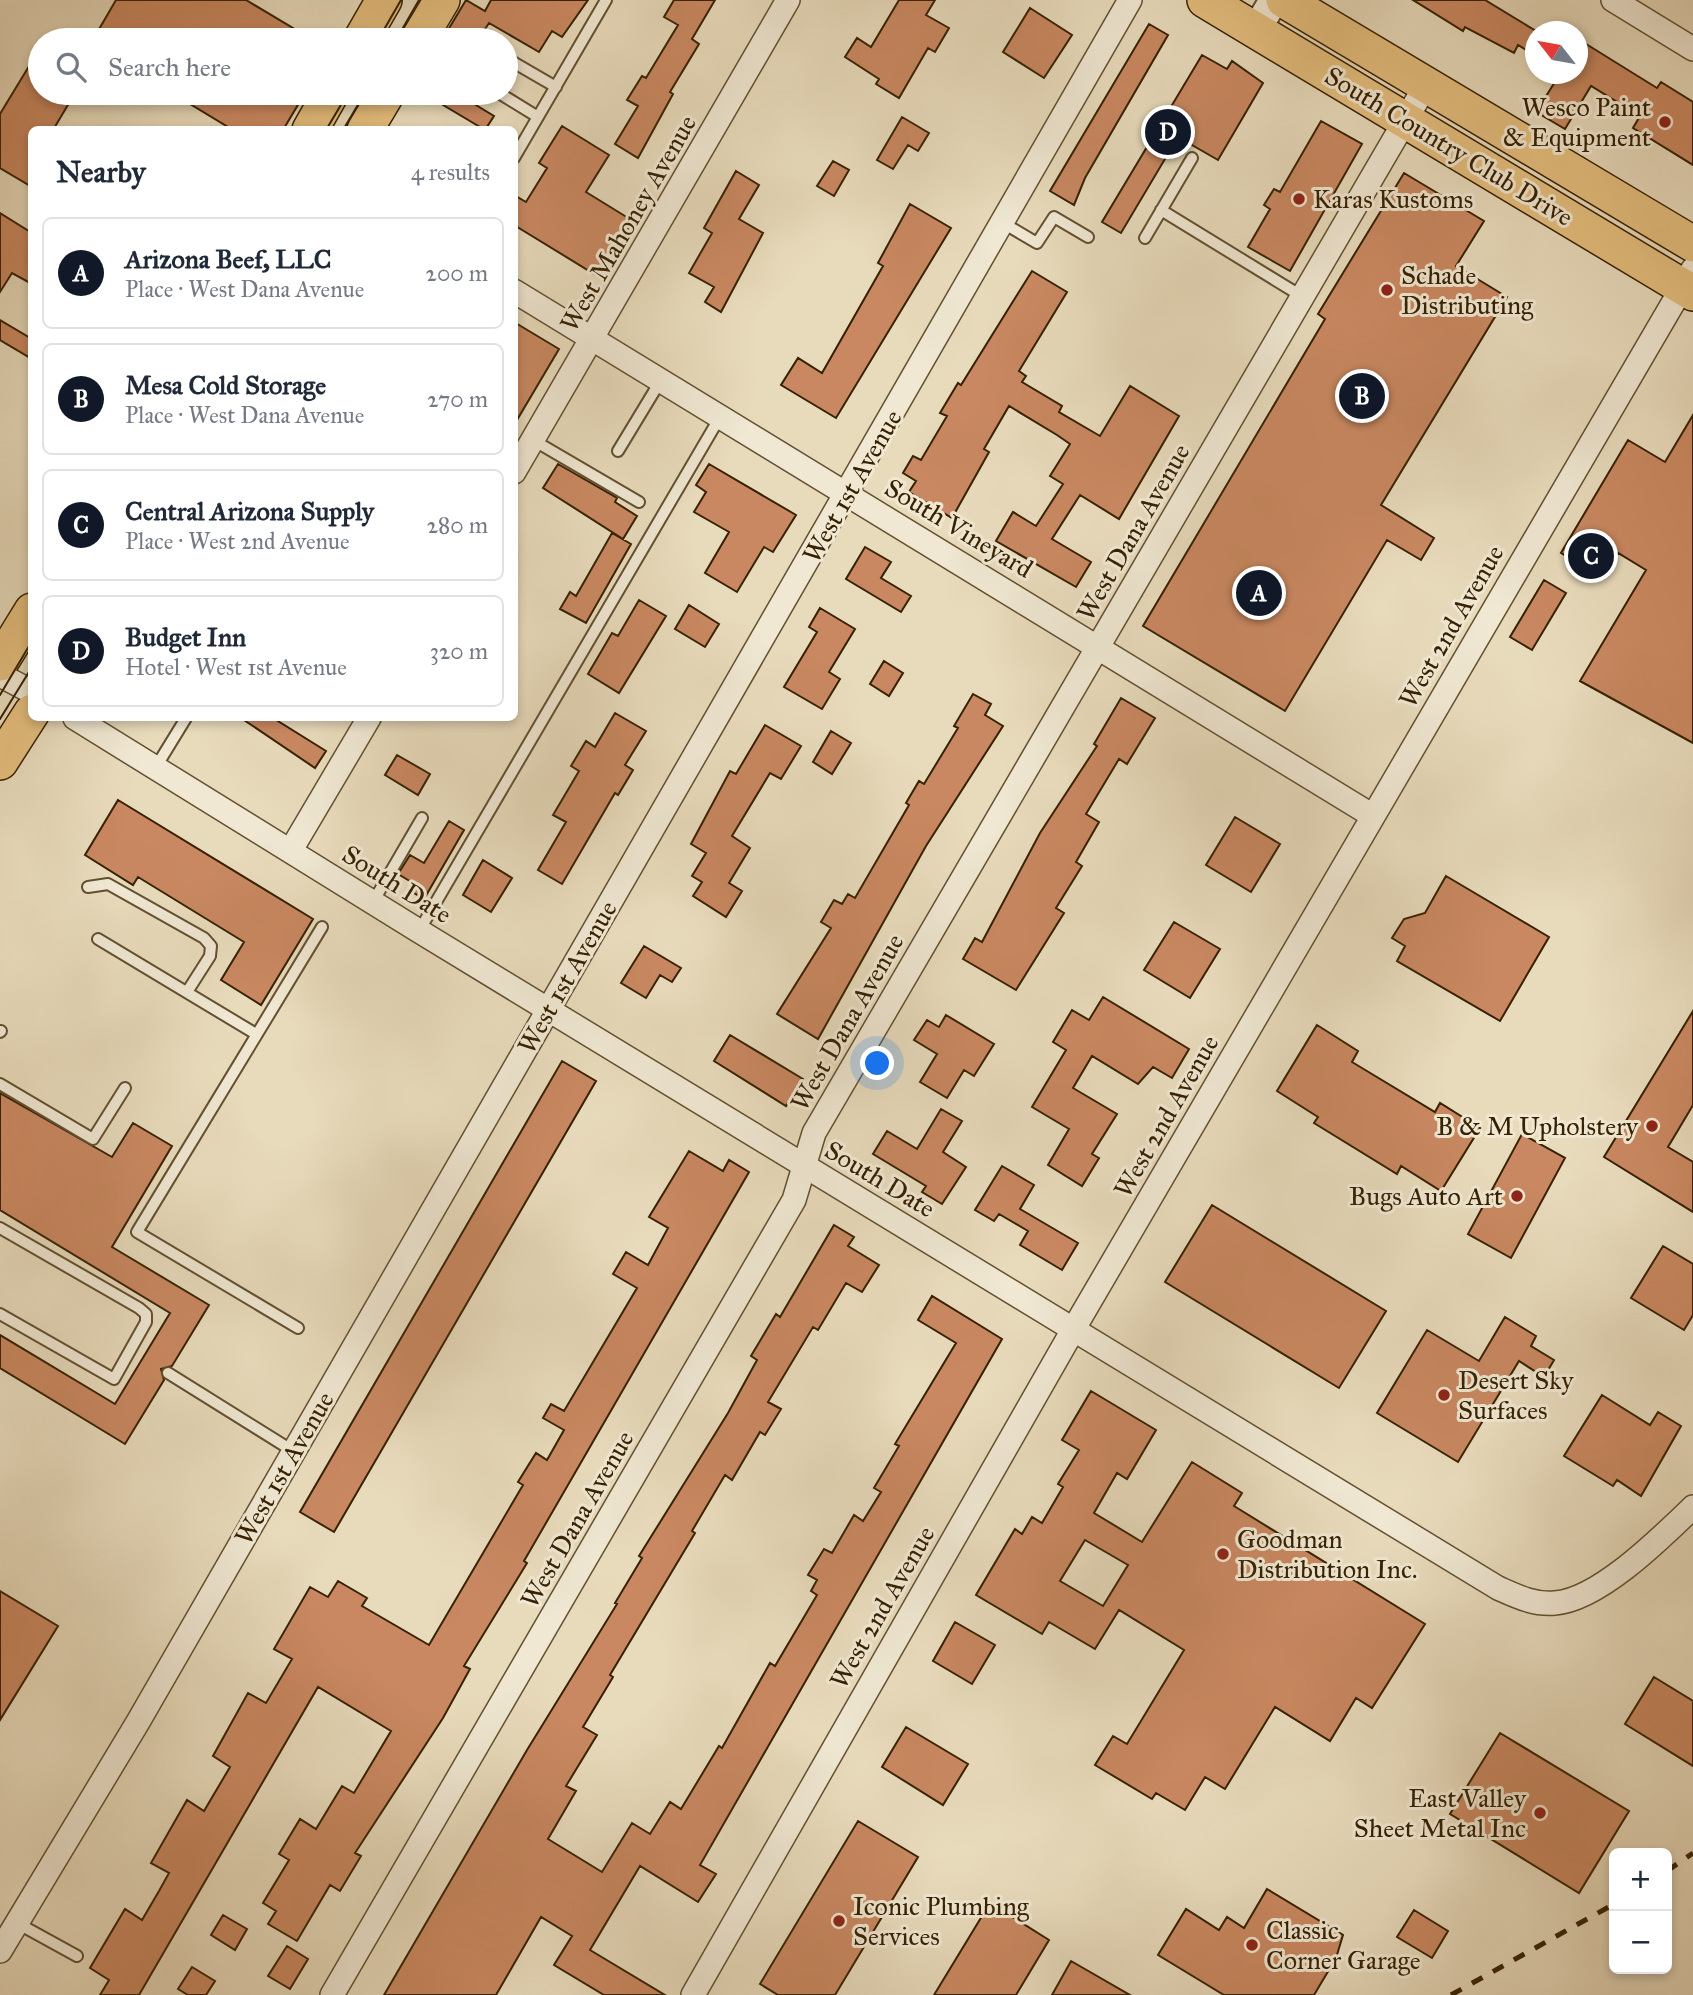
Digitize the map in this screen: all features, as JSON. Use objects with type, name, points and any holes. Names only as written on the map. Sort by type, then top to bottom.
[{"type":"main road","points":[[368,28],[383,0]]},
{"type":"main road","points":[[425,28],[442,0]]},
{"type":"main road","name":"South Country Club Drive","points":[[1205,0],[1690,283]]},
{"type":"main road","name":"South Country Club Drive","points":[[1284,0],[1693,244]]},
{"type":"main road","points":[[312,126],[324,105]]},
{"type":"main road","points":[[367,126],[380,105]]},
{"type":"main road","points":[[0,762],[28,628]]},
{"type":"street","name":"West Mahoney Avenue","points":[[518,465],[788,0]]},
{"type":"street","name":"West 1st Avenue","points":[[0,1951],[848,494],[1130,0]]},
{"type":"street","points":[[1256,30],[1274,0]]},
{"type":"street","points":[[1613,0],[1693,49]]},
{"type":"street","name":"West Dana Avenue","points":[[332,1995],[794,1200],[814,1133],[1426,85]]},
{"type":"street","name":"West 2nd Avenue","points":[[692,1995],[1073,1330],[1373,816],[1690,283]]},
{"type":"street","name":"South Vineyard","points":[[518,293],[1099,646],[1373,816]]},
{"type":"street","name":"South Date","points":[[80,721],[419,931],[1498,1588],[1530,1602],[1557,1604],[1599,1586],[1644,1553],[1693,1507]]},
{"type":"street","points":[[291,850],[367,721]]},
{"type":"lane","points":[[518,151],[606,0]]},
{"type":"lane","points":[[518,65],[556,88]]},
{"type":"lane","points":[[518,105],[538,117]]},
{"type":"lane","points":[[1145,238],[1192,158]]},
{"type":"lane","points":[[1161,210],[1303,297]]},
{"type":"lane","points":[[1003,223],[1037,243],[1054,217],[1088,237]]},
{"type":"lane","points":[[618,451],[661,380]]},
{"type":"lane","points":[[419,931],[720,417]]},
{"type":"lane","points":[[533,440],[639,502]]},
{"type":"lane","points":[[156,767],[184,721]]},
{"type":"lane","points":[[373,902],[422,818]]},
{"type":"lane","points":[[88,887],[108,884],[204,938],[211,946],[210,956],[187,992]]},
{"type":"lane","points":[[298,1328],[137,1232],[322,927]]},
{"type":"lane","points":[[98,939],[256,1034]]},
{"type":"lane","points":[[0,1084],[93,1139],[125,1087]]},
{"type":"lane","points":[[0,1228],[146,1314],[146,1322],[114,1379],[0,1314]]},
{"type":"lane","points":[[131,1352],[142,1358]]},
{"type":"lane","points":[[168,1373],[293,1451]]},
{"type":"lane","points":[[17,1923],[77,1956]]},
{"type":"building","points":[[116,0],[246,0],[293,28],[100,28]]},
{"type":"building","points":[[466,0],[485,11],[491,0],[588,0],[562,37],[552,31],[539,52],[518,40],[518,28],[498,28],[489,23],[486,28],[449,28]]},
{"type":"building","points":[[674,0],[715,0],[692,39],[699,44],[670,92],[673,94],[638,158],[615,144],[638,106],[627,100],[642,76],[646,78],[678,25],[664,17]]},
{"type":"building","points":[[899,0],[935,0],[926,15],[949,28],[935,52],[928,48],[899,98],[876,84],[879,79],[845,57],[857,38],[871,47]]},
{"type":"building","points":[[1413,0],[1485,0],[1525,24],[1525,49],[1518,45],[1514,53],[1465,27],[1463,31]]},
{"type":"building","points":[[1030,8],[1072,35],[1044,78],[1003,52]]},
{"type":"building","points":[[1149,24],[1168,35],[1085,178],[1074,205],[1050,191]]},
{"type":"building","points":[[1588,45],[1657,88],[1661,82],[1693,102],[1693,165],[1633,128],[1640,116],[1591,86],[1565,129],[1536,112],[1554,84],[1588,84]]},
{"type":"building","points":[[1202,55],[1227,69],[1232,61],[1263,83],[1218,160],[1178,137],[1121,233],[1102,222]]},
{"type":"building","points":[[28,68],[28,105],[68,105],[55,126],[28,126],[28,185],[0,168],[0,114]]},
{"type":"building","points":[[192,105],[298,105],[285,126],[226,126]]},
{"type":"building","points":[[443,105],[476,105],[494,116],[488,126],[478,126]]},
{"type":"building","points":[[902,117],[929,133],[918,151],[908,145],[893,169],[877,160]]},
{"type":"building","name":"Karas Kustoms","points":[[1321,121],[1362,144],[1290,271],[1248,247],[1270,209],[1264,205],[1274,189],[1280,192]]},
{"type":"building","points":[[562,126],[609,155],[586,192],[633,221],[599,277],[518,227],[518,197],[526,202],[547,168],[539,163]]},
{"type":"building","points":[[833,161],[849,170],[834,196],[817,186]]},
{"type":"building","points":[[736,171],[759,185],[739,219],[763,233],[721,312],[705,302],[714,287],[689,273],[712,233],[704,228]]},
{"type":"building","points":[[1404,173],[1484,221],[1456,266],[1507,297],[1381,505],[1434,538],[1421,560],[1387,540],[1285,711],[1143,626],[1325,319],[1318,314]]},
{"type":"building","points":[[910,204],[951,228],[836,418],[781,385],[798,358],[822,373],[883,266],[878,263]]},
{"type":"building","points":[[0,213],[28,230],[28,282],[12,273],[0,292]]},
{"type":"building","points":[[1032,271],[1067,292],[1019,371],[1026,376],[1022,382],[1062,406],[1059,412],[1100,436],[1130,386],[1179,416],[1119,519],[1080,495],[1052,539],[1091,562],[1076,587],[996,541],[1013,512],[1036,526],[1063,484],[1050,476],[1070,444],[1057,435],[1009,406],[984,449],[989,452],[952,518],[909,492],[916,481],[903,473],[913,456],[921,460],[947,416],[940,413],[958,383],[961,385]]},
{"type":"building","points":[[0,320],[28,337],[28,357],[0,340]]},
{"type":"building","points":[[518,324],[559,349],[518,418]]},
{"type":"building","points":[[1693,415],[1693,743],[1580,681],[1646,570],[1618,553],[1603,578],[1561,553],[1628,440],[1665,462]]},
{"type":"building","points":[[558,464],[617,498],[615,502],[637,516],[623,539],[543,488]]},
{"type":"building","points":[[709,464],[796,515],[773,552],[764,547],[737,592],[705,573],[729,532],[694,512],[706,492],[696,485]]},
{"type":"building","points":[[612,533],[631,544],[586,623],[560,609],[570,592],[576,596]]},
{"type":"building","points":[[865,547],[891,562],[881,578],[911,596],[901,612],[846,579]]},
{"type":"building","points":[[1544,580],[1566,593],[1532,650],[1510,637]]},
{"type":"building","points":[[639,600],[666,616],[619,693],[588,674],[612,633],[618,636]]},
{"type":"building","points":[[689,605],[719,624],[705,647],[675,629]]},
{"type":"building","points":[[820,608],[855,629],[829,672],[840,679],[822,709],[784,687],[817,632],[809,627]]},
{"type":"building","points":[[884,661],[903,673],[889,696],[870,684]]},
{"type":"building","points":[[973,694],[991,704],[985,715],[1003,726],[926,846],[818,1039],[777,1014],[831,928],[821,922],[834,900],[842,904],[848,894],[855,898],[909,805],[906,803],[919,781],[924,784],[958,728],[954,726]]},
{"type":"building","points":[[1121,698],[1155,718],[1127,764],[1119,759],[1086,814],[1099,822],[1076,862],[1082,866],[1056,908],[1064,913],[1016,990],[963,959],[975,938],[982,942],[1040,833],[1097,746],[1094,744]]},
{"type":"building","points":[[615,713],[646,731],[625,765],[633,770],[618,795],[615,793],[562,884],[538,870],[566,822],[553,815],[579,771],[571,766],[586,741],[595,747]]},
{"type":"building","points":[[245,721],[278,721],[326,751],[315,768]]},
{"type":"building","points":[[765,725],[801,746],[781,779],[770,773],[732,836],[750,848],[729,883],[742,891],[726,917],[693,896],[702,882],[692,876],[706,853],[691,844],[730,771],[736,774]]},
{"type":"building","points":[[831,731],[851,743],[832,774],[813,762]]},
{"type":"building","points":[[397,755],[430,774],[418,795],[385,775]]},
{"type":"building","points":[[118,800],[313,919],[261,1005],[221,980],[244,942],[138,877],[133,885],[85,855]]},
{"type":"building","points":[[1235,817],[1280,844],[1251,892],[1206,865]]},
{"type":"building","points":[[449,821],[464,830],[424,899],[409,890],[413,883],[398,874],[410,855],[424,863]]},
{"type":"building","points":[[483,860],[512,878],[491,912],[463,895]]},
{"type":"building","points":[[1446,876],[1549,937],[1500,1021],[1397,961],[1405,946],[1392,938],[1404,919],[1425,913]]},
{"type":"building","points":[[1174,922],[1220,949],[1190,998],[1144,970]]},
{"type":"building","points":[[644,946],[681,968],[672,982],[660,975],[646,998],[621,983]]},
{"type":"building","points":[[1103,997],[1189,1049],[1172,1078],[1153,1067],[1138,1084],[1092,1056],[1073,1088],[1117,1114],[1092,1154],[1099,1158],[1082,1186],[1048,1165],[1069,1129],[1032,1107],[1066,1050],[1053,1042],[1072,1010],[1089,1020]]},
{"type":"building","name":"B & M Upholstery","points":[[1693,1011],[1693,1105],[1668,1147],[1693,1162],[1693,1212],[1604,1157]]},
{"type":"building","points":[[946,1015],[994,1044],[974,1076],[964,1070],[947,1098],[920,1082],[937,1054],[914,1040],[927,1020],[939,1027]]},
{"type":"building","points":[[1317,1025],[1358,1051],[1352,1062],[1435,1112],[1440,1103],[1480,1128],[1441,1191],[1401,1166],[1397,1174],[1314,1123],[1318,1117],[1277,1091]]},
{"type":"building","points":[[730,1035],[803,1079],[786,1106],[714,1061]]},
{"type":"building","points":[[562,1061],[596,1081],[334,1532],[300,1512]]},
{"type":"building","points":[[0,1093],[112,1157],[133,1123],[172,1146],[112,1247],[209,1305],[172,1366],[161,1369],[164,1380],[125,1444],[0,1368],[0,1335],[115,1404],[170,1313],[0,1210]]},
{"type":"building","points":[[941,1109],[962,1121],[943,1152],[966,1167],[942,1204],[922,1192],[926,1186],[873,1154],[887,1131],[917,1149]]},
{"type":"building","name":"Bugs Auto Art","points":[[1522,1134],[1565,1158],[1511,1258],[1468,1234]]},
{"type":"building","points":[[689,1151],[723,1171],[729,1160],[749,1172],[524,1561],[527,1563],[464,1666],[470,1669],[443,1718],[355,1853],[361,1856],[340,1891],[330,1885],[297,1941],[268,1924],[276,1911],[263,1903],[289,1860],[279,1854],[300,1819],[316,1829],[342,1786],[354,1793],[391,1731],[318,1687],[139,1995],[100,1995],[109,1980],[90,1968],[125,1909],[142,1920],[159,1891],[169,1873],[151,1863],[187,1800],[204,1811],[230,1767],[213,1756],[248,1693],[266,1703],[292,1659],[274,1649],[310,1587],[328,1597],[338,1581],[367,1598],[362,1606],[429,1645],[523,1485],[518,1482],[536,1453],[547,1460],[564,1430],[543,1418],[551,1404],[564,1411],[637,1288],[613,1274],[626,1252],[648,1265],[668,1228],[649,1217]]},
{"type":"building","points":[[1002,1166],[1034,1185],[1020,1209],[1078,1243],[1062,1270],[1020,1245],[1028,1231],[999,1214],[994,1221],[975,1210]]},
{"type":"building","points":[[1212,1205],[1386,1311],[1339,1388],[1165,1282]]},
{"type":"building","points":[[834,1225],[854,1237],[848,1246],[879,1265],[862,1292],[846,1283],[818,1330],[813,1327],[768,1402],[781,1409],[765,1435],[760,1432],[732,1480],[725,1475],[692,1531],[695,1533],[610,1675],[613,1677],[583,1727],[597,1735],[566,1786],[576,1791],[548,1839],[602,1872],[632,1823],[650,1834],[670,1802],[681,1809],[719,1746],[722,1748],[770,1663],[775,1666],[817,1595],[811,1591],[817,1580],[808,1575],[824,1549],[832,1553],[854,1515],[863,1521],[881,1492],[874,1488],[899,1446],[895,1444],[956,1343],[918,1320],[932,1296],[1002,1339],[700,1865],[716,1874],[698,1902],[640,1866],[590,1950],[665,1995],[604,1995],[554,1965],[572,1936],[541,1917],[496,1995],[384,1995],[527,1750],[617,1604],[615,1603],[642,1558],[639,1556],[728,1413],[757,1360],[751,1356],[776,1314],[780,1317]]},
{"type":"building","points":[[1663,1246],[1693,1264],[1693,1315],[1684,1330],[1631,1298]]},
{"type":"building","name":"Desert Sky Surfaces","points":[[1505,1317],[1536,1336],[1531,1346],[1554,1360],[1544,1377],[1519,1361],[1458,1462],[1377,1413],[1427,1330],[1479,1361]]},
{"type":"building","points":[[1091,1391],[1156,1430],[1127,1479],[1117,1473],[1094,1513],[1142,1542],[1192,1462],[1242,1493],[1234,1506],[1425,1624],[1372,1708],[1356,1698],[1330,1741],[1275,1707],[1225,1789],[1205,1777],[1185,1810],[1156,1793],[1152,1799],[1095,1765],[1113,1736],[1127,1744],[1184,1650],[1119,1610],[1095,1649],[1049,1622],[1042,1634],[976,1595],[1015,1529],[1022,1534],[1032,1517],[1042,1523],[1063,1487],[1058,1484],[1079,1450],[1062,1440]],"holes":[[[1085,1540],[1128,1565],[1103,1606],[1060,1581]]]},
{"type":"building","points":[[1602,1395],[1650,1425],[1658,1412],[1681,1426],[1641,1496],[1617,1480],[1613,1486],[1564,1456]]},
{"type":"building","points":[[0,1591],[58,1626],[0,1720]]},
{"type":"building","points":[[955,1622],[995,1645],[972,1684],[933,1661]]},
{"type":"building","points":[[1654,1677],[1693,1701],[1693,1766],[1625,1724]]},
{"type":"building","points":[[906,1727],[968,1764],[943,1805],[882,1767]]},
{"type":"building","name":"East Valley Sheet Metal Inc","points":[[1500,1733],[1629,1811],[1579,1893],[1450,1814]]},
{"type":"building","name":"Iconic Plumbing Services","points":[[858,1821],[918,1857],[835,1995],[778,1995],[760,1984]]},
{"type":"building","name":"Classic Corner Garage","points":[[1267,1889],[1343,1935],[1336,1958],[1314,1995],[1224,1995],[1158,1955],[1186,1909],[1219,1930],[1227,1917],[1244,1928]]},
{"type":"building","points":[[990,1903],[1049,1940],[1016,1995],[934,1995]]},
{"type":"building","points":[[1414,1910],[1448,1931],[1432,1958],[1397,1937]]},
{"type":"building","points":[[223,1915],[247,1929],[235,1950],[211,1935]]},
{"type":"building","points":[[287,1946],[308,1959],[290,1989],[268,1976]]},
{"type":"building","points":[[1071,1961],[1130,1995],[1052,1995]]},
{"type":"building","points":[[192,1967],[215,1981],[206,1995],[188,1995],[178,1989]]},
{"type":"tram line","points":[[385,28],[401,0]]},
{"type":"tram line","points":[[403,28],[419,0]]},
{"type":"tram line","points":[[328,126],[341,105]]},
{"type":"tram line","points":[[345,126],[358,105]]},
{"type":"tram line","points":[[0,695],[28,648]]},
{"type":"tram line","points":[[0,719],[28,674]]},
{"type":"railway","points":[[1672,1868],[1693,1853]]},
{"type":"railway","points":[[1451,1995],[1609,1907]]},
{"type":"place","name":"Wesco Paint & Equipment","points":[[1665,122]]},
{"type":"place","name":"Budget Inn","points":[[1168,132]]},
{"type":"place","name":"Karas Kustoms","points":[[1299,199]]},
{"type":"place","name":"Schade Distributing","points":[[1387,290]]},
{"type":"place","name":"Mesa Cold Storage","points":[[1362,396]]},
{"type":"place","name":"Central Arizona Supply","points":[[1591,556]]},
{"type":"place","name":"Arizona Beef, LLC","points":[[1259,593]]},
{"type":"place","name":"B & M Upholstery","points":[[1652,1126]]},
{"type":"place","name":"Bugs Auto Art","points":[[1517,1196]]},
{"type":"place","name":"Desert Sky Surfaces","points":[[1444,1395]]},
{"type":"place","name":"Goodman Distribution Inc.","points":[[1223,1554]]},
{"type":"place","name":"East Valley Sheet Metal Inc","points":[[1540,1813]]},
{"type":"place","name":"Iconic Plumbing Services","points":[[839,1921]]},
{"type":"place","name":"Classic Corner Garage","points":[[1252,1945]]}]
